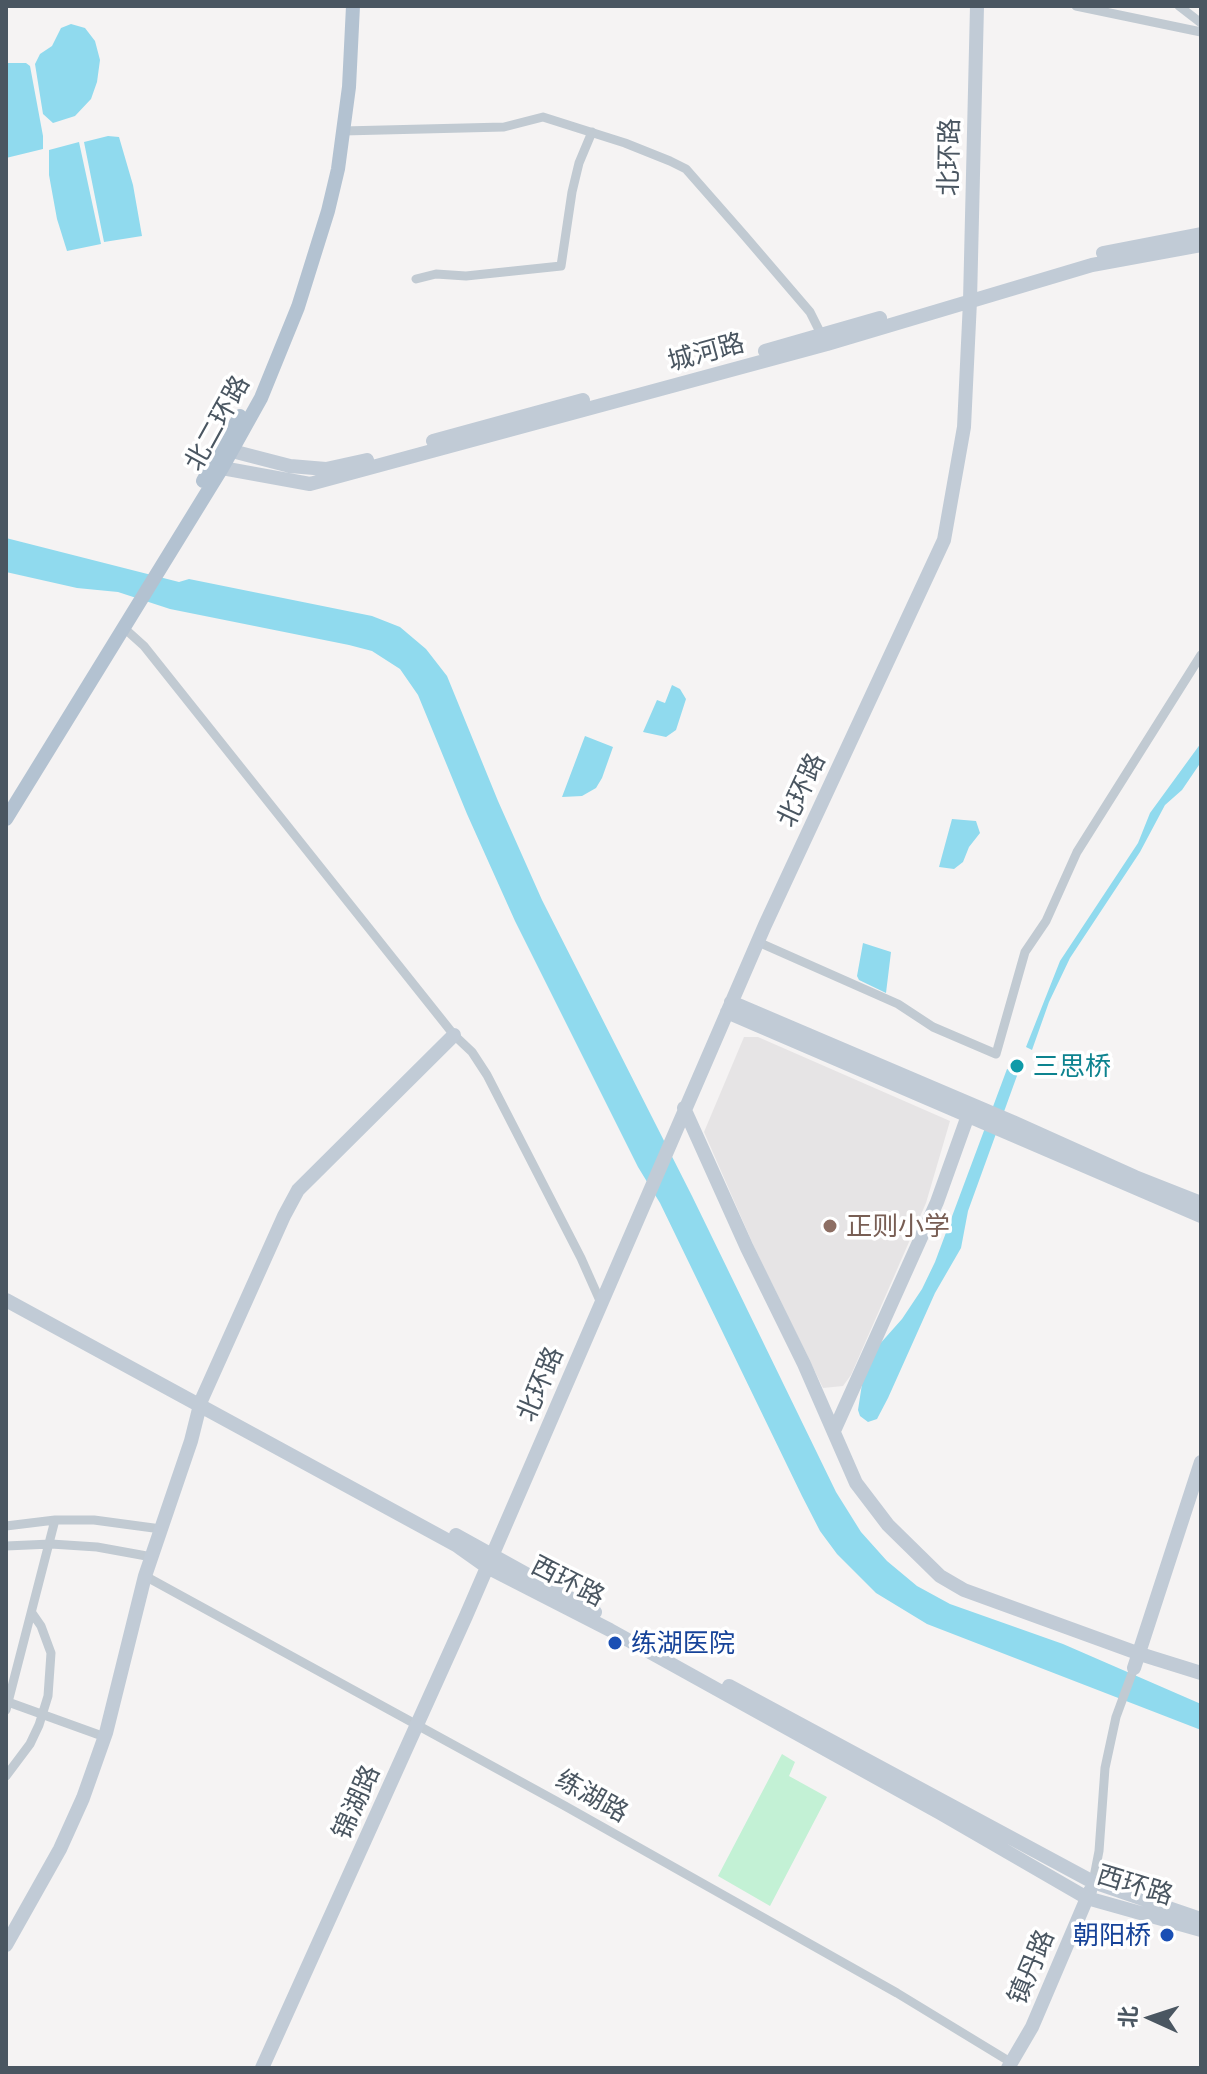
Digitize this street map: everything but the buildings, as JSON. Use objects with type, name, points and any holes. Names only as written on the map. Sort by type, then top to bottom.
[{"type":"main road","name":"北二环路","points":[[6,819],[157,566],[253,394],[288,305],[320,209],[340,86],[343,6]]},
{"type":"main road","name":"北二环路","points":[[157,566],[222,468],[261,398],[298,307],[338,169],[349,87],[353,6]]},
{"type":"main road","name":"北环路","points":[[490,1561],[684,1108],[944,540],[964,427],[977,6]]},
{"type":"main road","name":"城河路","points":[[970,297],[1069,262],[1201,234]]},
{"type":"main road","name":"城河路","points":[[222,468],[310,484],[970,297],[1092,265],[1201,245]]},
{"type":"main road","name":"城河路","points":[[232,451],[290,466],[326,469],[824,340]]},
{"type":"main road","name":"北二环路","points":[[6,802],[126,618]]},
{"type":"main road","points":[[729,1007],[1013,1129],[1201,1216]]},
{"type":"main road","points":[[6,1945],[60,1849],[83,1798],[105,1737],[145,1576],[191,1441],[200,1404],[298,1190],[454,1035]]},
{"type":"main road","points":[[684,1108],[856,1483],[888,1525],[940,1576],[964,1590],[1137,1661],[1201,1673]]},
{"type":"main road","points":[[834,1431],[937,1202],[970,1110]]},
{"type":"main road","points":[[1013,1129],[1201,1203]]},
{"type":"main road","name":"西环路","points":[[6,1290],[200,1404]]},
{"type":"main road","name":"西环路","points":[[6,1300],[443,1537],[677,1658],[1093,1882],[1201,1919]]},
{"type":"main road","points":[[1137,1661],[1201,1462]]},
{"type":"main road","name":"西环路","points":[[490,1561],[1087,1898],[1201,1930]]},
{"type":"main road","name":"锦湖路","points":[[262,2068],[490,1561]]},
{"type":"main road","name":"镇丹路","points":[[1010,2065],[1032,2027],[1093,1882]]},
{"type":"street","points":[[1076,6],[1201,32]]},
{"type":"street","points":[[1179,6],[1201,23]]},
{"type":"street","points":[[343,131],[504,127],[543,117],[625,143],[686,169],[810,312],[824,340]]},
{"type":"street","points":[[416,279],[436,274],[466,276],[561,266],[572,192],[579,163],[592,132]]},
{"type":"street","points":[[126,618],[144,646],[454,1035],[472,1052],[487,1075],[601,1303]]},
{"type":"street","points":[[758,942],[885,998],[975,1048],[996,1054],[1025,952],[1046,921],[1077,852],[1201,655]]},
{"type":"street","points":[[6,1526],[55,1520],[94,1520],[161,1529]]},
{"type":"street","points":[[55,1520],[7,1706],[43,1713],[105,1737]]},
{"type":"street","points":[[7,1549],[51,1544],[97,1547],[152,1557]]},
{"type":"street","name":"练湖路","points":[[145,1576],[565,1806],[897,1993],[1010,2065]]},
{"type":"street","points":[[6,1776],[30,1744],[43,1713],[50,1674],[51,1653],[41,1626],[32,1613]]},
{"type":"street","points":[[1093,1882],[1099,1851],[1105,1768],[1116,1717],[1137,1661]]},
{"type":"shaded area","name":"正则小学","points":[[744,1037],[758,1037],[950,1121],[926,1203],[851,1375],[843,1386],[823,1388],[755,1249],[704,1132]]},
{"type":"green space","points":[[782,1754],[795,1762],[789,1776],[827,1797],[770,1906],[718,1876]]},
{"type":"water","points":[[71,24],[85,28],[95,41],[100,60],[97,82],[91,99],[75,116],[53,123],[43,114],[35,64],[40,54],[52,46],[61,28]]},
{"type":"water","points":[[6,63],[26,63],[30,66],[43,149],[6,158]]},
{"type":"water","points":[[108,136],[119,137],[133,185],[142,236],[104,242],[84,142]]},
{"type":"water","points":[[79,142],[101,244],[67,251],[49,175],[49,150]]},
{"type":"water","points":[[6,538],[179,582],[189,579],[372,616],[400,627],[426,649],[447,676],[542,900],[692,1196],[836,1492],[861,1532],[887,1561],[917,1586],[950,1604],[1063,1644],[1201,1704],[1201,1730],[927,1624],[876,1593],[837,1554],[820,1531],[802,1496],[660,1203],[638,1167],[515,921],[418,695],[400,669],[372,651],[349,645],[170,609],[118,592],[77,588],[6,572]]},
{"type":"water","points":[[672,685],[680,689],[686,699],[676,730],[666,737],[643,732],[657,700],[665,703]]},
{"type":"water","points":[[585,736],[613,747],[602,778],[596,788],[582,796],[562,797]]},
{"type":"water","points":[[1201,743],[1201,762],[1182,790],[1165,805],[1140,852],[1070,958],[1049,1002],[1032,1050],[1026,1047],[1060,961],[1138,843],[1150,813]]},
{"type":"water","points":[[952,819],[976,821],[980,833],[969,847],[963,862],[954,869],[939,867]]},
{"type":"water","points":[[863,943],[891,952],[886,993],[859,980],[857,976]]},
{"type":"water","points":[[1007,1069],[1018,1073],[968,1211],[961,1248],[935,1293],[877,1419],[868,1422],[858,1410],[862,1384],[878,1346],[902,1319],[935,1262]]},
{"type":"place","name":"三思桥","points":[[1017,1066]]},
{"type":"place","name":"正则小学","points":[[830,1226]]},
{"type":"place","name":"练湖医院","points":[[615,1643]]},
{"type":"place","name":"朝阳桥","points":[[1167,1935]]}]
